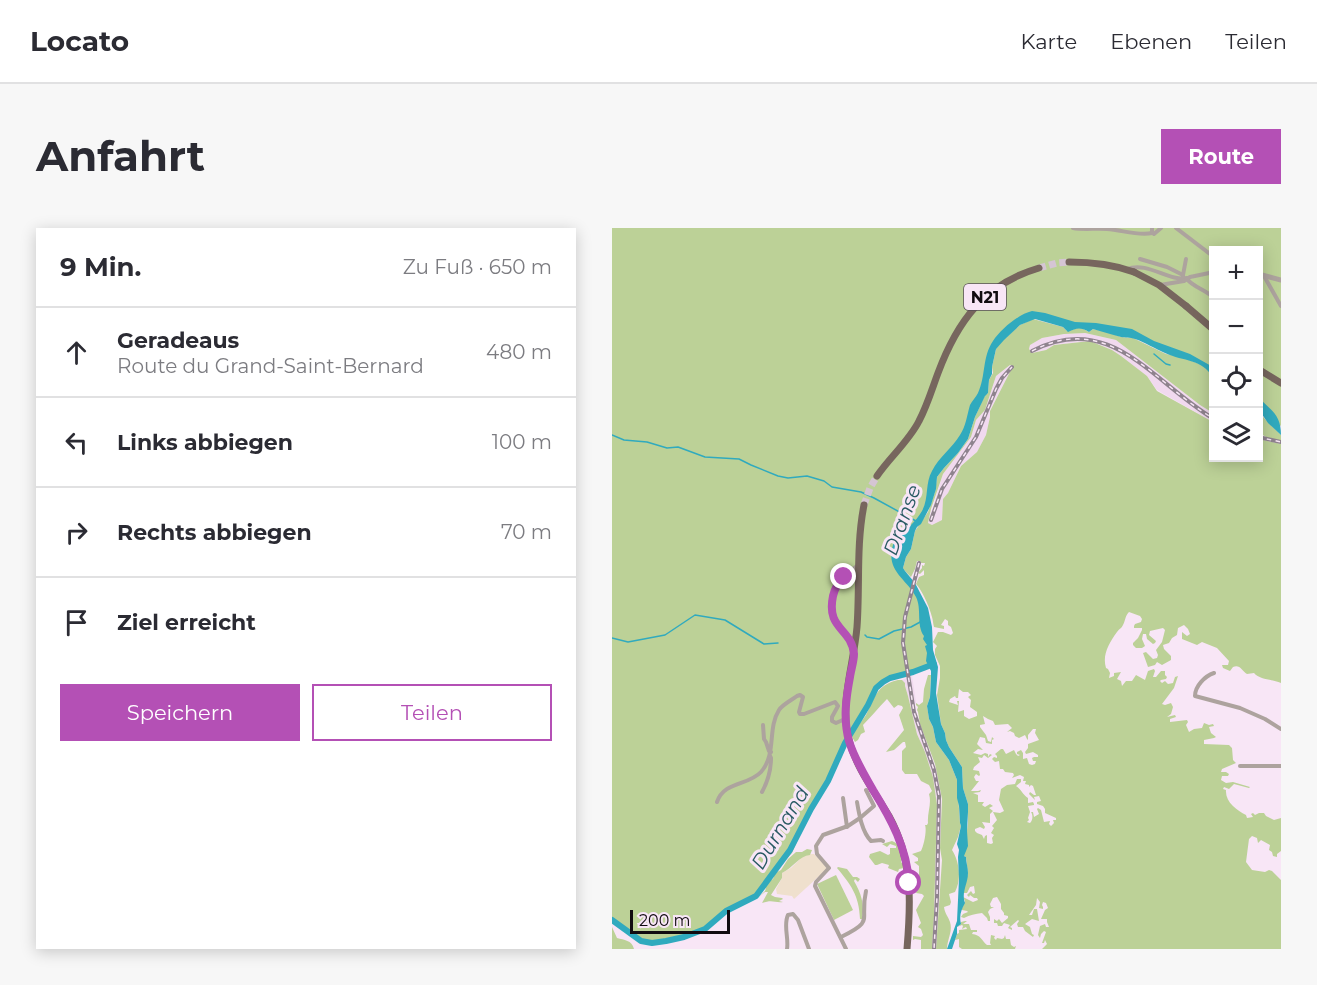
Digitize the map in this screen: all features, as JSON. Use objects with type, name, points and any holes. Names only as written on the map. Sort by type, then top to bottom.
[{"type":"main road","points":[[1069,262],[1103,263],[1146,278],[1166,290],[1209,326]]},
{"type":"main road","name":"N21","points":[[877,476],[915,428],[949,347],[964,321],[985,297],[1009,279],[1039,268]]},
{"type":"main road","points":[[1263,371],[1281,383]]},
{"type":"main road","points":[[864,505],[860,529],[857,631],[847,693],[846,721],[850,746],[890,818],[908,870],[910,890],[905,949]]},
{"type":"street","points":[[1072,228],[1107,229],[1144,234],[1152,230],[1156,234],[1161,228]]},
{"type":"street","points":[[1176,228],[1209,252]]},
{"type":"street","points":[[1155,286],[1184,281],[1186,259]]},
{"type":"street","points":[[1140,260],[1167,267],[1209,294]]},
{"type":"street","points":[[1130,271],[1132,267],[1140,267],[1184,277],[1209,273]]},
{"type":"street","points":[[1263,275],[1281,280]]},
{"type":"street","points":[[1263,277],[1281,306]]},
{"type":"street","points":[[854,655],[848,639],[834,622],[831,610],[836,585],[859,564]]},
{"type":"street","points":[[1214,673],[1204,678],[1195,690],[1194,696],[1240,708],[1281,729]]},
{"type":"street","points":[[717,802],[723,790],[760,773],[770,754],[778,712],[781,707],[799,695],[803,697],[800,714],[835,702],[838,706],[832,721],[836,723],[846,721]]},
{"type":"street","points":[[762,792],[768,780],[771,762],[764,739],[763,725]]},
{"type":"street","points":[[1240,766],[1281,766]]},
{"type":"street","points":[[846,949],[815,886],[829,868],[818,854],[816,846],[825,834],[847,826],[874,806],[866,790]]},
{"type":"street","points":[[843,798],[847,826]]},
{"type":"street","points":[[857,802],[860,818],[869,840],[883,841]]},
{"type":"street","points":[[841,938],[862,924],[865,915],[866,891]]},
{"type":"street","points":[[786,949],[788,938],[785,920],[790,914],[798,920],[809,949]]},
{"type":"shaded area","points":[[1085,333],[1116,340],[1209,411],[1209,420],[1157,390],[1147,376],[1112,350],[1090,341],[1054,345],[1046,350],[1031,353],[1029,349],[1030,345],[1042,338]]},
{"type":"shaded area","points":[[1011,365],[1014,366],[990,410],[986,435],[977,452],[961,466],[943,499],[942,520],[932,525],[928,523],[943,474],[971,437],[976,420],[985,410],[996,376]]},
{"type":"shaded area","points":[[912,676],[916,702],[914,707],[937,776],[941,803],[938,934],[935,949],[932,949],[937,805],[930,767],[917,734],[902,680]]},
{"type":"shaded area","points":[[814,854],[828,868],[794,899],[792,896],[777,894],[776,889],[782,873],[791,868],[804,855]]},
{"type":"green space","points":[[612,228],[1281,228],[1281,426],[1263,410],[1263,246],[1209,246],[1209,366],[1131,333],[1031,315],[1005,335],[1001,342],[1020,325],[1033,319],[1063,327],[1067,331],[1082,328],[1089,332],[1093,329],[1133,338],[1166,354],[1182,357],[1209,370],[1209,411],[1116,340],[1085,333],[1064,334],[1042,338],[1030,345],[1029,349],[1032,353],[1046,350],[1054,345],[1090,341],[1112,350],[1147,376],[1157,391],[1209,420],[1209,462],[1263,462],[1263,440],[1281,444],[1281,683],[1254,673],[1247,674],[1237,666],[1230,671],[1223,668],[1222,665],[1228,665],[1229,661],[1217,648],[1202,642],[1197,645],[1182,639],[1182,632],[1187,636],[1190,634],[1184,625],[1178,628],[1177,635],[1169,643],[1163,645],[1171,656],[1171,660],[1162,665],[1157,662],[1148,667],[1143,653],[1146,652],[1153,659],[1157,658],[1156,650],[1162,642],[1165,630],[1163,628],[1150,631],[1149,635],[1156,641],[1153,644],[1147,639],[1146,634],[1143,634],[1142,639],[1145,646],[1136,648],[1133,643],[1142,628],[1134,628],[1134,626],[1142,619],[1129,612],[1109,645],[1105,658],[1106,668],[1110,673],[1109,678],[1114,676],[1114,673],[1121,672],[1117,679],[1121,681],[1122,686],[1126,681],[1132,681],[1136,675],[1145,680],[1148,671],[1154,669],[1153,677],[1165,671],[1167,677],[1160,681],[1162,683],[1165,681],[1168,684],[1173,683],[1175,677],[1178,676],[1174,688],[1162,704],[1171,703],[1173,707],[1171,714],[1167,717],[1175,715],[1176,717],[1170,719],[1170,722],[1187,720],[1186,725],[1189,732],[1202,728],[1204,723],[1213,724],[1214,726],[1209,727],[1211,733],[1216,737],[1204,740],[1204,744],[1229,745],[1236,763],[1222,769],[1221,772],[1229,774],[1222,776],[1221,780],[1250,787],[1234,784],[1229,789],[1224,787],[1227,798],[1247,818],[1253,817],[1251,814],[1253,813],[1255,815],[1264,813],[1274,820],[1281,818],[1281,851],[1277,857],[1273,856],[1269,850],[1270,845],[1261,840],[1258,843],[1257,838],[1252,836],[1249,839],[1246,862],[1252,870],[1272,871],[1281,880],[1281,949],[1042,949],[1047,944],[1045,940],[1042,943],[1046,932],[1041,934],[1040,938],[1038,935],[1040,926],[1045,924],[1049,927],[1047,919],[1041,919],[1048,908],[1043,902],[1043,909],[1039,908],[1040,902],[1037,898],[1036,905],[1029,915],[1037,909],[1039,921],[1032,919],[1025,924],[1030,927],[1033,937],[1023,927],[1018,927],[1018,920],[1010,927],[1012,930],[1008,928],[1010,925],[1004,923],[998,926],[994,923],[994,919],[997,921],[999,919],[1002,923],[1008,918],[1004,915],[997,897],[993,898],[990,904],[994,907],[988,912],[990,921],[982,913],[961,917],[968,912],[962,910],[965,901],[963,897],[973,902],[978,900],[967,895],[971,891],[975,893],[974,886],[964,893],[968,874],[964,853],[968,804],[963,788],[962,767],[949,747],[941,724],[937,695],[940,666],[935,655],[937,646],[933,642],[938,632],[951,635],[953,633],[945,619],[941,625],[944,629],[934,627],[928,604],[916,584],[919,577],[924,575],[924,570],[918,573],[925,563],[917,561],[911,577],[903,568],[915,531],[928,512],[937,477],[968,439],[975,417],[988,393],[996,349],[989,358],[986,389],[963,435],[933,471],[925,508],[897,557],[922,604],[932,662],[926,670],[889,678],[875,689],[862,719],[850,732],[835,761],[832,774],[819,800],[812,807],[792,853],[769,881],[796,852],[812,850],[810,855],[782,873],[782,878],[771,895],[782,898],[779,901],[783,902],[762,903],[768,892],[758,898],[766,888],[728,911],[705,930],[652,944],[637,939],[612,921]],"holes":[[[1010,365],[1013,366],[990,411],[986,435],[977,452],[961,466],[943,499],[942,520],[932,525],[928,523],[943,474],[971,437],[976,420],[985,410],[996,376]],[[959,689],[971,695],[968,697],[971,700],[970,707],[977,712],[977,716],[969,719],[964,716],[964,710],[958,712],[959,701],[957,701],[958,705],[949,702],[955,696],[958,698]],[[983,716],[993,721],[995,725],[1008,724],[1012,728],[1007,732],[1010,731],[1019,738],[1025,735],[1028,740],[1028,735],[1036,729],[1035,733],[1039,740],[1028,744],[1025,752],[1038,755],[1032,758],[1036,761],[1035,764],[1029,764],[1027,758],[1023,759],[1021,750],[1017,752],[1020,755],[1018,756],[1014,750],[1006,754],[1001,749],[995,754],[997,758],[992,759],[995,762],[999,761],[1000,769],[1013,773],[1012,778],[1020,775],[1024,777],[1025,784],[1029,787],[1033,786],[1036,795],[1030,792],[1029,794],[1035,800],[1034,797],[1039,796],[1041,801],[1037,804],[1043,806],[1045,813],[1056,818],[1051,826],[1050,821],[1044,822],[1041,810],[1038,808],[1039,814],[1034,817],[1031,812],[1032,820],[1030,823],[1027,822],[1030,812],[1028,806],[1034,804],[1033,802],[1028,803],[1028,798],[1016,786],[1021,782],[1021,779],[1017,779],[1015,784],[1001,789],[999,800],[1004,811],[993,812],[997,820],[992,826],[994,828],[991,833],[994,835],[993,843],[987,843],[987,835],[984,839],[975,831],[980,827],[984,829],[982,822],[990,823],[990,814],[993,811],[989,808],[993,806],[990,804],[985,807],[982,805],[984,802],[978,802],[978,795],[973,793],[981,790],[971,791],[979,781],[976,781],[974,777],[976,774],[980,775],[979,771],[973,770],[980,762],[978,757],[982,758],[984,755],[988,758],[992,755],[988,757],[985,753],[981,755],[973,753],[978,749],[983,750],[977,744],[980,737],[985,738],[986,743],[992,744],[994,739],[992,737],[991,742],[988,741],[980,727],[985,724]]]},
{"type":"green space","points":[[1263,417],[1281,435],[1281,441],[1263,435]]},
{"type":"green space","points":[[928,675],[931,675],[930,697],[927,706],[929,719],[936,742],[949,760],[957,780],[961,826],[952,850],[958,864],[958,881],[955,892],[949,894],[950,905],[944,907],[951,925],[947,949],[936,949],[942,860],[940,848],[942,799],[935,764],[920,724],[916,705],[916,703],[919,705],[923,702]]},
{"type":"green space","points":[[898,680],[905,683],[917,734],[933,777],[937,805],[932,949],[921,949],[921,940],[913,940],[913,936],[923,935],[918,927],[921,923],[916,910],[924,896],[916,893],[919,885],[919,866],[914,862],[918,861],[918,858],[912,854],[921,851],[923,845],[925,825],[928,823],[929,794],[932,791],[917,774],[905,774],[902,770],[902,751],[906,747],[905,742],[894,750],[886,752],[904,730],[899,715],[902,706],[898,705],[894,708],[887,699],[863,725],[865,732],[858,740],[855,742],[852,737],[877,693],[885,685]]},
{"type":"green space","points":[[892,841],[899,846],[901,852],[901,862],[904,868],[899,869],[898,872],[888,868],[889,865],[882,863],[875,865],[869,857],[870,854],[880,851],[890,854],[890,848],[896,848],[896,846],[890,844],[887,847],[882,844]]},
{"type":"green space","points":[[838,867],[847,869],[853,877],[860,879],[858,882],[855,879],[854,881],[862,899],[862,919],[860,919],[858,903],[853,891]]},
{"type":"green space","points":[[836,875],[853,910],[834,920],[817,884]]},
{"type":"green space","points":[[967,921],[963,924],[969,924],[971,930],[977,930],[972,934],[987,945],[991,945],[991,935],[995,936],[996,940],[1004,938],[1005,935],[1006,939],[1010,939],[1011,945],[1016,946],[1015,949],[962,949],[959,947],[959,939],[955,940],[959,930],[967,929],[966,927],[962,929],[962,925],[957,927],[961,922]]},
{"type":"green space","points":[[612,927],[617,938],[630,942],[634,949],[612,949]]},
{"type":"water","name":"Dranse","points":[[1032,311],[1075,322],[1132,329],[1154,341],[1190,354],[1209,365],[1209,372],[1192,361],[1172,356],[1135,339],[1093,329],[1089,332],[1078,329],[1068,332],[1063,327],[1035,319],[1020,325],[996,349],[988,393],[975,417],[968,439],[937,477],[931,505],[915,531],[903,568],[915,583],[928,608],[933,650],[938,667],[936,693],[941,724],[949,747],[962,767],[963,788],[968,804],[968,846],[964,856],[968,873],[965,903],[960,918],[961,924],[957,927],[952,949],[947,949],[957,921],[959,850],[957,844],[961,826],[957,780],[949,760],[936,742],[929,719],[927,706],[930,697],[931,671],[926,661],[925,646],[927,645],[920,627],[918,602],[894,568],[891,554],[896,539],[922,511],[930,476],[935,466],[962,432],[970,405],[980,387],[987,353],[993,341],[1022,315]]},
{"type":"water","points":[[1263,402],[1277,418],[1281,435],[1263,416]]},
{"type":"waterway","points":[[1154,354],[1170,365]]},
{"type":"waterway","points":[[612,435],[624,440],[647,442],[667,448],[678,447],[705,457],[739,459],[778,476],[788,478],[807,476],[824,481],[832,487],[861,492],[916,521]]},
{"type":"waterway","points":[[612,638],[628,642],[665,635],[695,615],[725,620],[764,644],[778,643]]},
{"type":"waterway","points":[[865,635],[879,639],[922,621]]},
{"type":"waterway","name":"Durnand","points":[[612,920],[641,941],[652,943],[666,941],[705,929],[726,911],[756,896],[790,850],[876,688],[890,678],[934,664]]},
{"type":"tunnel","points":[[1039,268],[1069,262]]},
{"type":"tunnel","points":[[864,505],[877,476]]},
{"type":"railway","points":[[1032,351],[1060,341],[1085,339],[1108,345],[1130,356],[1209,416]]},
{"type":"railway","points":[[931,520],[942,489],[976,437],[996,389],[1012,367]]},
{"type":"railway","points":[[1263,438],[1281,442]]},
{"type":"railway","points":[[919,563],[905,617],[903,643],[914,712],[934,770],[939,796],[934,949]]},
{"type":"route","points":[[844,577],[836,585],[831,610],[834,622],[848,639],[854,655],[845,707],[848,738],[859,765],[898,836],[905,854],[909,883]]}]
